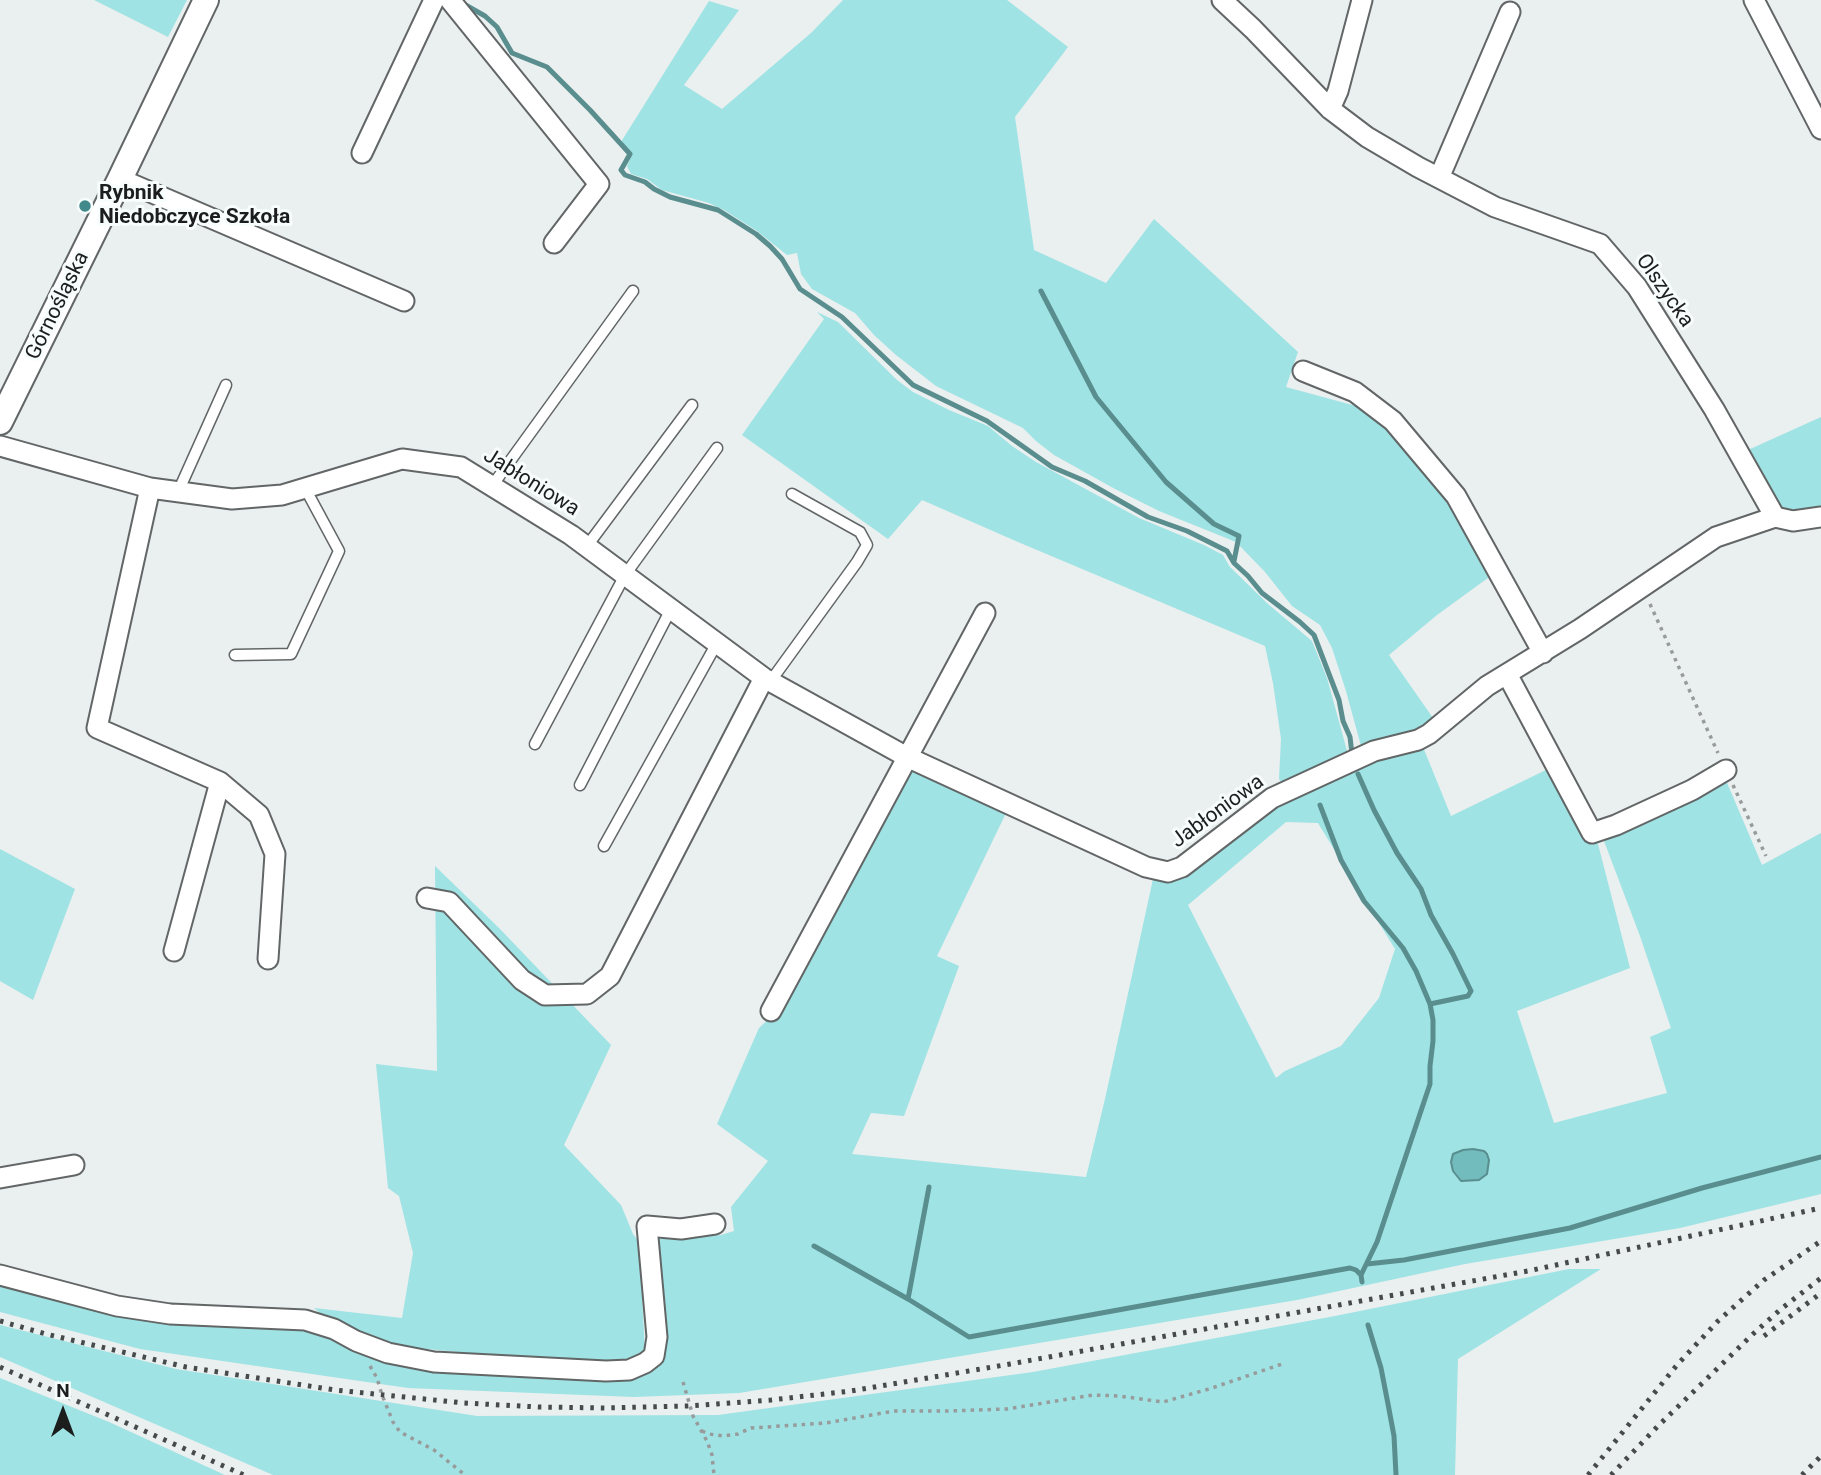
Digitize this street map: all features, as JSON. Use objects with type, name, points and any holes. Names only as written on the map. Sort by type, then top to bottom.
[{"type":"street","name":"Górnośląska","points":[[0,422],[206,0]]},
{"type":"street","points":[[362,153],[434,0]]},
{"type":"street","points":[[450,0],[599,184],[554,243]]},
{"type":"street","name":"Olszycka","points":[[1222,0],[1330,109],[1367,137],[1495,207],[1600,244],[1637,287],[1714,409],[1775,517]]},
{"type":"street","points":[[1330,109],[1338,90],[1362,0]]},
{"type":"street","points":[[1754,0],[1821,129]]},
{"type":"street","points":[[1439,177],[1510,12]]},
{"type":"street","points":[[120,179],[404,301]]},
{"type":"street","points":[[1303,371],[1354,392],[1393,421],[1456,496],[1543,653]]},
{"type":"street","name":"Jabłoniowa","points":[[0,446],[149,488],[232,499],[282,495],[402,459],[461,467],[571,535],[767,680],[907,757],[1146,867],[1168,872],[1182,867],[1272,797],[1374,751],[1418,740],[1429,734],[1487,686],[1543,653],[1716,537],[1775,517]]},
{"type":"street","points":[[149,488],[97,728],[220,782],[259,814],[275,854],[268,959]]},
{"type":"street","points":[[1775,517],[1793,521],[1821,517]]},
{"type":"street","points":[[771,1011],[985,613]]},
{"type":"street","points":[[1507,674],[1592,833],[1616,825],[1692,790],[1726,770]]},
{"type":"street","points":[[427,898],[449,902],[522,980],[545,995],[587,994],[610,976],[767,680]]},
{"type":"street","points":[[174,951],[220,782]]},
{"type":"street","points":[[0,1178],[74,1165]]},
{"type":"street","points":[[0,1275],[117,1306],[170,1314],[305,1320],[334,1329],[388,1353],[434,1362],[629,1370],[654,1356],[657,1337],[640,1223],[681,1229],[715,1224]]},
{"type":"lane","points":[[492,486],[633,291]]},
{"type":"lane","points":[[178,492],[226,384]]},
{"type":"lane","points":[[587,547],[692,405]]},
{"type":"lane","points":[[535,744],[625,575],[717,448]]},
{"type":"lane","points":[[235,655],[291,653],[339,551],[305,488]]},
{"type":"lane","points":[[767,680],[857,562],[866,545],[860,532],[792,494]]},
{"type":"lane","points":[[580,785],[671,609]]},
{"type":"lane","points":[[604,846],[717,643]]},
{"type":"path","points":[[1644,586],[1766,856]]},
{"type":"path","points":[[356,1341],[377,1378],[387,1408],[400,1432],[434,1450],[465,1475]]},
{"type":"path","points":[[702,1431],[723,1436],[738,1434],[751,1428],[826,1423],[894,1410],[1007,1409],[1093,1395],[1163,1402],[1282,1364]]},
{"type":"path","points":[[683,1381],[693,1416],[712,1455],[714,1475]]},
{"type":"shaded area","points":[[94,0],[187,0],[168,37]]},
{"type":"shaded area","points":[[843,0],[1007,0],[1068,47],[1015,117],[1034,250],[1106,283],[1154,219],[1298,352],[1286,387],[1356,406],[1395,434],[1446,501],[1492,575],[1437,615],[1389,655],[1433,718],[1412,732],[1361,746],[1332,648],[1320,625],[1292,606],[1236,542],[1159,511],[1115,489],[1054,455],[1023,428],[936,386],[896,355],[855,313],[812,289],[801,274],[797,253],[787,255],[724,210],[662,190],[647,179],[631,174],[627,166],[632,154],[621,142],[709,1],[739,10],[684,85],[722,109],[811,33]]},
{"type":"shaded area","points":[[817,312],[838,322],[897,380],[913,392],[988,426],[1036,462],[1139,518],[1223,555],[1230,567],[1268,604],[1312,641],[1327,678],[1349,758],[1284,786],[1279,779],[1281,739],[1265,646],[922,500],[888,539],[742,435],[824,319]]},
{"type":"shaded area","points":[[1821,417],[1821,509],[1785,513],[1748,450]]},
{"type":"shaded area","points":[[1423,747],[1451,816],[1548,769],[1598,844],[1630,968],[1517,1011],[1554,1123],[1667,1093],[1650,1037],[1671,1028],[1604,841],[1725,778],[1762,865],[1821,833],[1821,1194],[1680,1228],[1465,1264],[1297,1300],[739,1393],[634,1397],[408,1388],[140,1349],[0,1312],[0,1283],[154,1323],[291,1326],[444,1370],[634,1378],[654,1368],[662,1358],[657,1239],[721,1235],[734,1231],[731,1207],[768,1161],[717,1124],[759,1028],[787,1002],[855,868],[910,769],[1007,811],[937,956],[959,966],[904,1116],[871,1113],[852,1154],[1086,1177],[1153,879],[1174,878],[1210,856],[1284,802],[1351,769]],"holes":[[[1286,822],[1318,823],[1395,949],[1379,998],[1341,1046],[1285,1071],[1276,1078],[1188,905]]]},
{"type":"shaded area","points":[[0,849],[75,889],[33,1000],[0,981]]},
{"type":"shaded area","points":[[435,866],[500,929],[611,1045],[564,1145],[621,1205],[639,1242],[645,1351],[626,1363],[511,1357],[385,1345],[326,1318],[314,1308],[402,1318],[413,1253],[399,1196],[388,1188],[376,1064],[437,1071]]},
{"type":"shaded area","points":[[1473,1149],[1487,1154],[1487,1174],[1479,1180],[1461,1181],[1453,1171],[1453,1154]]},
{"type":"shaded area","points":[[1569,1269],[1601,1269],[1458,1359],[1455,1475],[273,1475],[0,1357],[0,1325],[176,1369],[477,1416],[718,1415],[1033,1372]]},
{"type":"shaded area","points":[[0,1378],[109,1422],[225,1475],[0,1475]]},
{"type":"waterway","points":[[462,3],[485,16],[497,27],[512,53],[547,67],[590,110],[630,154],[621,170],[625,175],[645,182],[670,197],[718,210],[756,234],[782,259],[800,289],[842,317],[913,385],[987,421],[1052,467],[1085,481],[1148,517],[1187,531],[1227,551],[1234,563],[1262,593],[1314,635],[1339,700],[1352,754]]},
{"type":"waterway","points":[[1041,291],[1096,397],[1166,482],[1214,524],[1239,536],[1234,561]]},
{"type":"waterway","points":[[1358,774],[1397,853],[1421,889],[1431,915],[1471,991],[1468,996],[1430,1004],[1433,1020],[1430,1084],[1377,1242],[1361,1275]]},
{"type":"waterway","points":[[1320,805],[1341,860],[1364,901],[1403,948],[1430,1004]]},
{"type":"waterway","points":[[1367,1264],[1404,1260],[1570,1228],[1702,1188],[1821,1157]]},
{"type":"waterway","points":[[908,1299],[929,1187]]},
{"type":"waterway","points":[[814,1246],[969,1337],[1350,1268],[1361,1275],[1362,1282]]},
{"type":"waterway","points":[[1368,1325],[1381,1368],[1394,1436],[1396,1475]]},
{"type":"railway","points":[[0,1321],[186,1367],[335,1390],[464,1403],[538,1407],[689,1406],[851,1391],[1010,1364],[1528,1271],[1821,1208]]},
{"type":"railway","points":[[1588,1475],[1677,1365],[1718,1321],[1764,1280],[1821,1241]]},
{"type":"railway","points":[[1611,1475],[1753,1334],[1821,1278]]},
{"type":"railway","points":[[1764,1336],[1821,1293]]},
{"type":"railway","points":[[0,1367],[244,1475]]},
{"type":"railway","points":[[1802,1475],[1821,1456]]},
{"type":"place","name":"Rybnik Niedobczyce Szkoła","points":[[85,206]]}]
